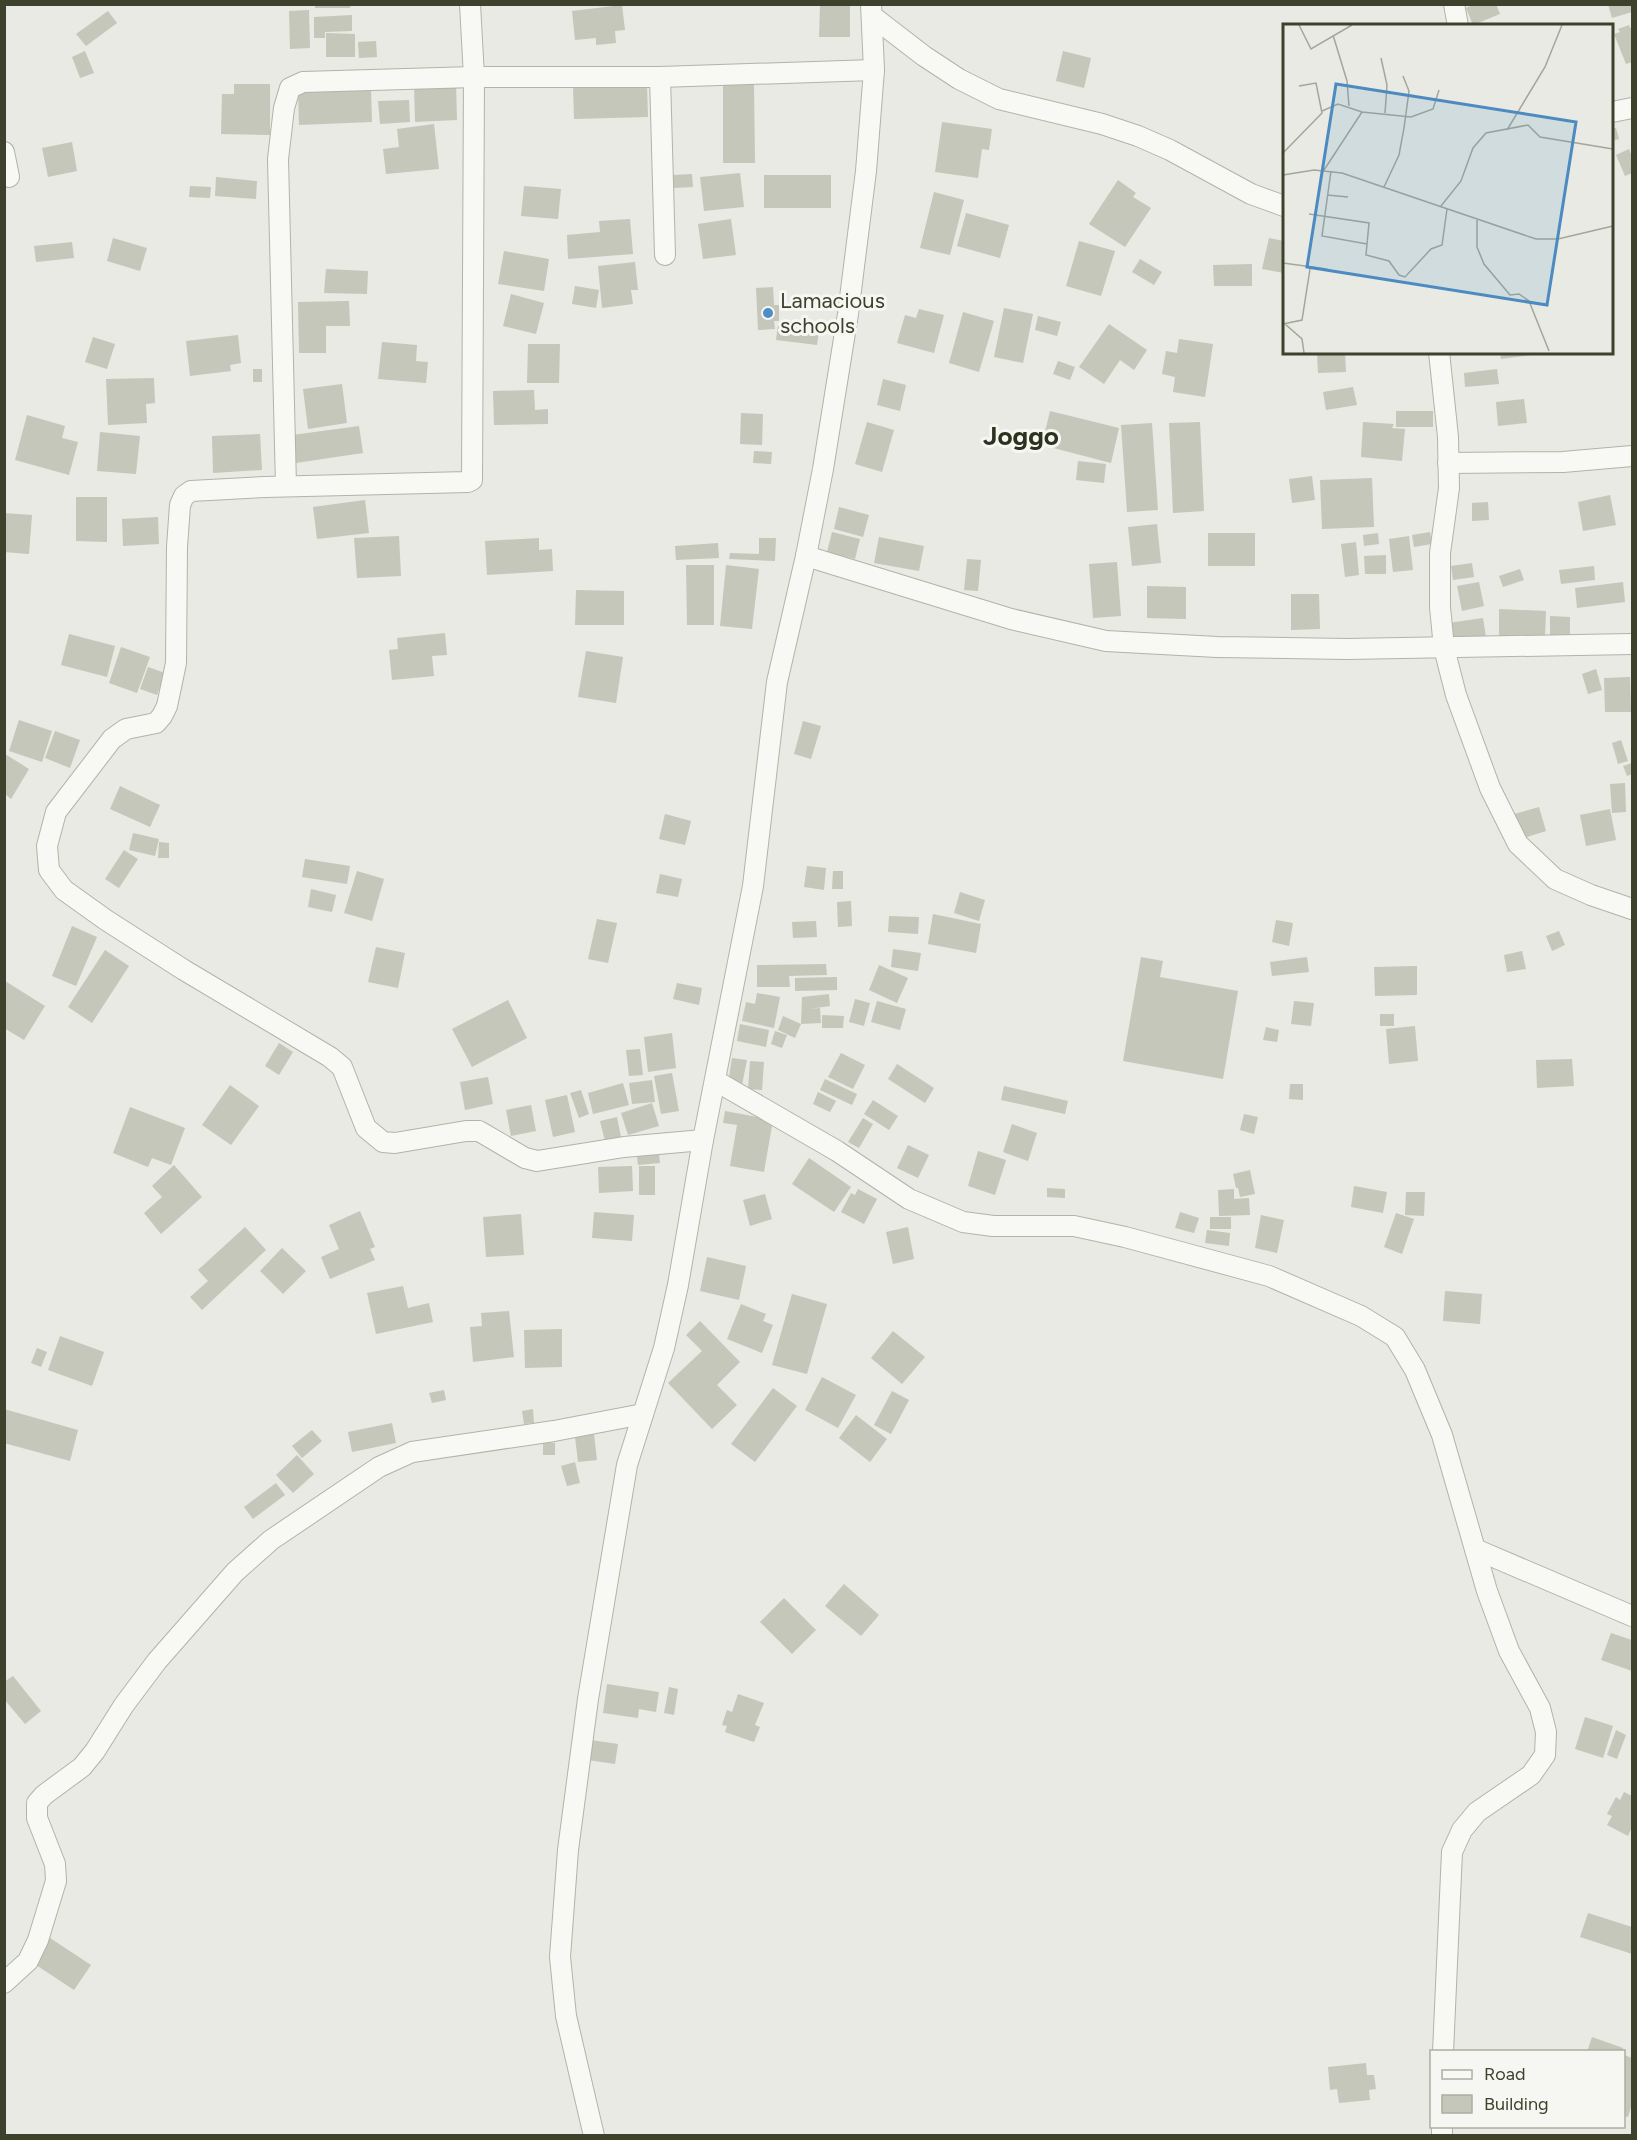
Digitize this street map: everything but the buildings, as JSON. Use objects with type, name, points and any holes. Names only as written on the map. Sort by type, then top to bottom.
[{"type":"street","points":[[470,4],[474,77],[472,480],[468,482],[286,486],[191,491],[184,496],[180,505],[177,547],[177,663],[166,706],[156,723],[126,729],[112,739],[56,812],[47,846],[49,870],[64,890],[106,920],[342,1066],[366,1128],[383,1142],[395,1143],[466,1131],[479,1131],[525,1158],[537,1161],[624,1147],[703,1140]]},
{"type":"street","points":[[1454,4],[1458,24]]},
{"type":"street","points":[[594,2136],[566,2016],[560,1957],[568,1850],[588,1699],[627,1465],[669,1327],[753,886],[777,682],[823,469],[848,314],[866,171],[874,70],[871,10]]},
{"type":"street","points":[[871,10],[924,56],[959,79],[999,99],[1102,124],[1138,136],[1170,150],[1251,194],[1283,206]]},
{"type":"street","points":[[286,486],[278,159],[284,108],[290,88],[303,82],[874,70]]},
{"type":"street","points":[[660,76],[665,255]]},
{"type":"street","points":[[1613,112],[1632,108]]},
{"type":"street","points":[[4,152],[9,177]]},
{"type":"street","points":[[1439,354],[1448,437],[1449,488],[1440,553],[1440,607],[1444,648],[1456,695],[1490,788],[1518,844],[1555,879],[1591,895],[1632,909]]},
{"type":"street","points":[[1448,463],[1563,462],[1632,456]]},
{"type":"street","points":[[806,556],[1011,619],[1106,641],[1229,647],[1444,648],[1632,644]]},
{"type":"street","points":[[716,1081],[837,1152],[909,1199],[963,1222],[993,1226],[1074,1226],[1125,1237],[1269,1276],[1361,1316],[1395,1337],[1415,1370],[1442,1435],[1487,1591],[1509,1652],[1540,1708],[1546,1732],[1545,1755],[1531,1775],[1477,1812],[1462,1830],[1452,1852],[1443,2050]]},
{"type":"street","points":[[4,1983],[28,1961],[38,1940],[56,1881],[55,1864],[37,1818],[37,1803],[44,1795],[82,1767],[157,1661],[235,1572],[271,1540],[379,1467],[412,1452],[554,1431],[643,1414]]},
{"type":"street","points":[[1475,1549],[1632,1616]]},
{"type":"place","name":"Lamacious schools","points":[[768,313]]},
{"type":"district","name":"Joggo","points":[[1021,436]]}]
